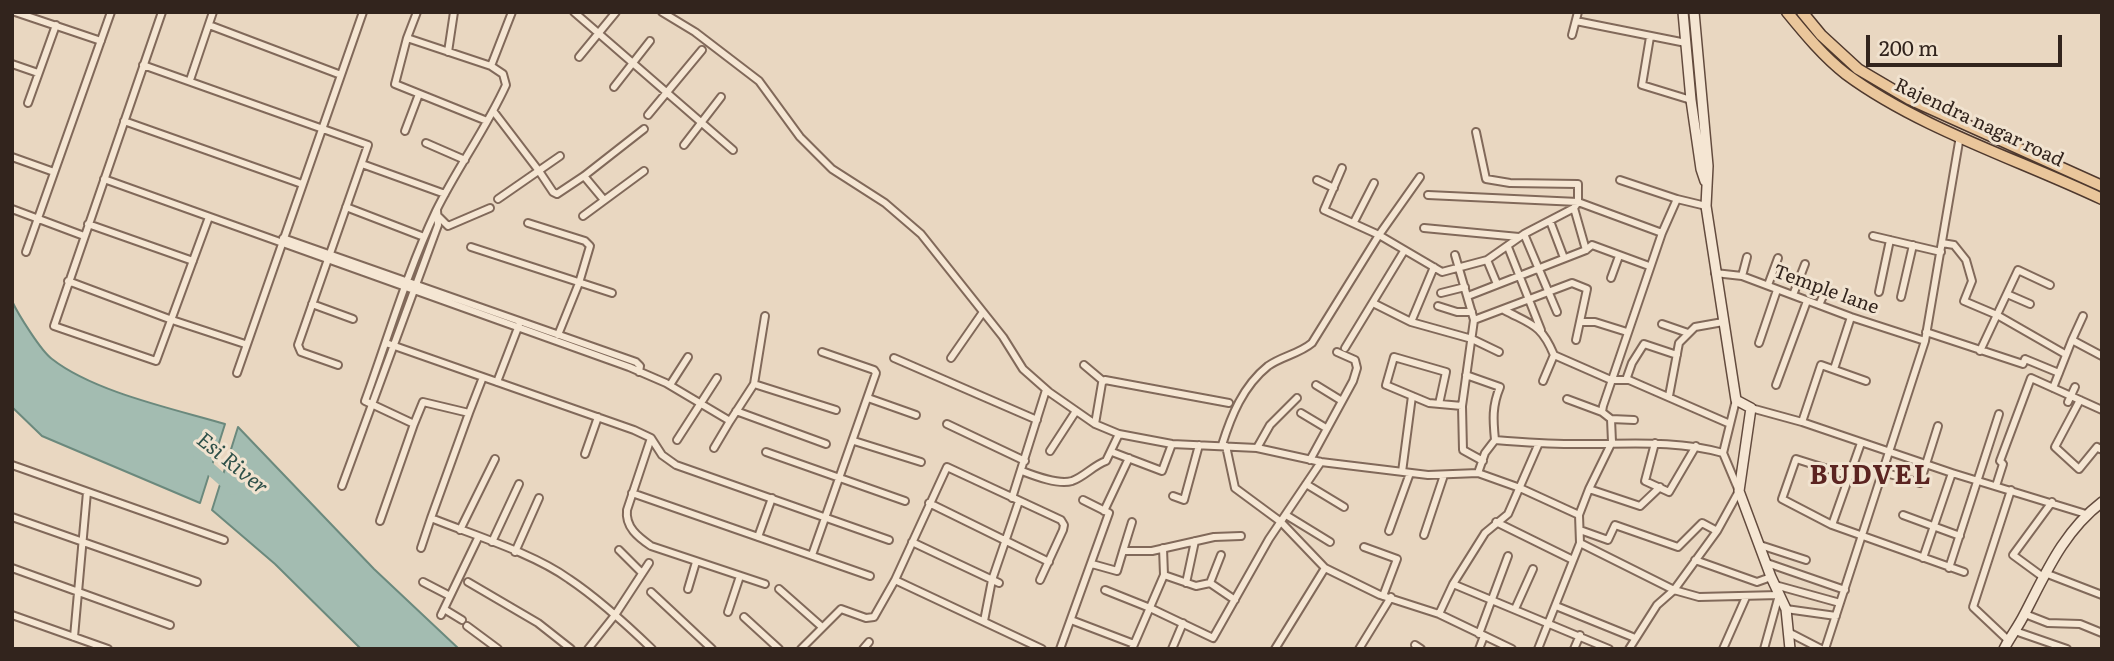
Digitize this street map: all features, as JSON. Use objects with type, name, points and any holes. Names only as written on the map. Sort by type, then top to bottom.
[{"type":"main road","name":"Rajendra nagar road","points":[[1787,12],[1844,73],[1889,102],[2102,199]]},
{"type":"main road","name":"Rajendra nagar road","points":[[1802,12],[1821,35],[1858,69],[1909,99],[2098,185]]},
{"type":"main road","points":[[2090,194],[2098,185]]},
{"type":"street","points":[[15,12],[101,41]]},
{"type":"street","points":[[26,252],[111,12]]},
{"type":"street","points":[[162,12],[54,322],[57,328],[153,362],[158,359],[209,217]]},
{"type":"street","points":[[190,80],[214,12]]},
{"type":"street","points":[[417,12],[395,84],[487,121]]},
{"type":"street","points":[[448,52],[454,12]]},
{"type":"street","points":[[491,66],[512,12]]},
{"type":"street","points":[[575,12],[733,149]]},
{"type":"street","points":[[579,57],[616,12]]},
{"type":"street","points":[[662,12],[695,32],[760,80],[800,137],[832,169],[885,203],[921,234],[1003,337],[1023,369],[1046,390],[1095,424],[1119,434],[1172,444],[1257,448],[1321,462],[1406,472],[1444,475],[1478,473],[1520,488],[1579,515]]},
{"type":"street","points":[[1572,35],[1578,12]]},
{"type":"street","points":[[1683,12],[1691,100],[1701,169],[1706,183]]},
{"type":"street","points":[[1693,12],[1708,166],[1706,206],[1735,400],[1723,453],[1786,609],[1790,649]]},
{"type":"street","points":[[237,373],[361,13]]},
{"type":"street","points":[[1576,21],[1686,43]]},
{"type":"street","points":[[28,103],[55,25]]},
{"type":"street","points":[[209,25],[341,75]]},
{"type":"street","points":[[1650,37],[1642,85],[1691,100]]},
{"type":"street","points":[[407,38],[491,66],[506,79],[494,112],[445,194],[424,237],[365,401],[414,424]]},
{"type":"street","points":[[614,87],[650,41]]},
{"type":"street","points":[[648,115],[702,50]]},
{"type":"street","points":[[12,64],[38,73]]},
{"type":"street","points":[[143,65],[366,144],[368,148],[298,349],[338,365]]},
{"type":"street","points":[[405,131],[419,94]]},
{"type":"street","points":[[684,145],[721,97]]},
{"type":"street","points":[[494,112],[552,192],[557,194],[644,129]]},
{"type":"street","points":[[124,121],[302,184]]},
{"type":"street","points":[[1476,132],[1486,179],[1510,183],[1578,184],[1576,205],[1586,250]]},
{"type":"street","points":[[1790,633],[1823,649],[1836,616],[1925,341],[1960,136]]},
{"type":"street","points":[[426,143],[465,160]]},
{"type":"street","points":[[498,199],[560,156]]},
{"type":"street","points":[[12,157],[54,172]]},
{"type":"street","points":[[362,164],[445,194]]},
{"type":"street","points":[[1342,168],[1324,210],[1379,235],[1442,272],[1487,260],[1522,235],[1576,205]]},
{"type":"street","points":[[583,216],[644,171]]},
{"type":"street","points":[[584,176],[604,200]]},
{"type":"street","points":[[1419,177],[1379,235],[1312,343],[1269,366],[1238,401],[1224,445],[1236,488],[1281,523],[1325,568],[1383,596],[1439,614],[1512,649]]},
{"type":"street","points":[[104,179],[557,337],[670,385],[730,421]]},
{"type":"street","points":[[1317,180],[1334,188]]},
{"type":"street","points":[[1620,180],[1706,206]]},
{"type":"street","points":[[1354,222],[1374,183]]},
{"type":"street","points":[[1428,195],[1576,205],[1662,233]]},
{"type":"street","points":[[1602,412],[1649,266],[1677,199]]},
{"type":"street","points":[[346,207],[424,237]]},
{"type":"street","points":[[438,213],[448,226],[490,208]]},
{"type":"street","points":[[12,209],[84,236]]},
{"type":"street","points":[[342,486],[438,225],[438,213]]},
{"type":"street","points":[[1550,221],[1564,258]]},
{"type":"street","points":[[528,223],[585,241],[590,246],[579,283],[557,337]]},
{"type":"street","points":[[88,224],[193,261]]},
{"type":"street","points":[[1424,228],[1522,235]]},
{"type":"street","points":[[1522,235],[1539,267],[1557,312]]},
{"type":"street","points":[[1873,236],[1941,252]]},
{"type":"street","points":[[1879,292],[1890,240]]},
{"type":"street","points":[[1942,243],[1954,245],[1966,260],[1972,281],[1964,301],[1997,315],[2066,354]]},
{"type":"street","points":[[1468,296],[1586,250],[1592,245],[1649,266]]},
{"type":"street","points":[[1901,298],[1913,245]]},
{"type":"street","points":[[471,247],[612,293]]},
{"type":"street","points":[[1508,247],[1528,300],[1554,355],[1611,380],[1626,380],[1669,396],[1730,424]]},
{"type":"street","points":[[1345,348],[1404,251]]},
{"type":"street","points":[[1455,255],[1473,316],[1462,406],[1463,450],[1483,461]]},
{"type":"street","points":[[1611,278],[1619,256]]},
{"type":"street","points":[[1742,276],[1747,257]]},
{"type":"street","points":[[1768,285],[1778,258]]},
{"type":"street","points":[[1487,260],[1497,284]]},
{"type":"street","points":[[1793,295],[1805,264]]},
{"type":"street","points":[[1412,322],[1434,267]]},
{"type":"street","points":[[1980,351],[2018,270],[2050,285]]},
{"type":"street","name":"Temple lane","points":[[1716,273],[1742,276],[1851,317],[1925,341]]},
{"type":"street","points":[[68,281],[245,344]]},
{"type":"street","points":[[1438,306],[1473,316],[1504,310],[1572,283],[1587,289],[1576,340]]},
{"type":"street","points":[[1441,293],[1465,287]]},
{"type":"street","points":[[1819,305],[1826,287]]},
{"type":"street","points":[[1759,343],[1777,290]]},
{"type":"street","points":[[2007,294],[2030,304]]},
{"type":"street","points":[[1776,385],[1807,301]]},
{"type":"street","points":[[1373,303],[1412,322],[1472,339],[1499,352]]},
{"type":"street","points":[[312,304],[353,319]]},
{"type":"street","points":[[1504,310],[1541,330]]},
{"type":"street","points":[[951,358],[983,312]]},
{"type":"street","points":[[714,449],[754,384],[765,316]]},
{"type":"street","points":[[2053,388],[2083,316]]},
{"type":"street","points":[[1834,369],[1851,317]]},
{"type":"street","points":[[1580,322],[1595,322],[1627,332]]},
{"type":"street","points":[[1669,396],[1679,343],[1695,327],[1723,322]]},
{"type":"street","points":[[497,382],[519,324]]},
{"type":"street","points":[[1662,324],[1688,334]]},
{"type":"street","points":[[1926,332],[2023,364],[2025,359],[2059,373]]},
{"type":"street","points":[[2072,340],[2102,356]]},
{"type":"street","points":[[386,343],[598,417],[651,438],[670,461],[889,540]]},
{"type":"street","points":[[1626,380],[1632,363],[1644,344],[1677,355]]},
{"type":"street","points":[[812,555],[854,441],[876,371],[822,352]]},
{"type":"street","points":[[1310,460],[1353,381],[1357,363],[1337,352]]},
{"type":"street","points":[[1543,381],[1554,355]]},
{"type":"street","points":[[670,385],[688,357]]},
{"type":"street","points":[[1439,404],[1446,372],[1394,357],[1386,385],[1429,403],[1439,404],[1462,406]]},
{"type":"street","points":[[894,358],[1037,420]]},
{"type":"street","points":[[1084,365],[1103,381],[1229,403]]},
{"type":"street","points":[[1802,422],[1821,365],[1866,381]]},
{"type":"street","points":[[1466,375],[1500,387],[1492,417],[1495,440],[1478,473]]},
{"type":"street","points":[[421,548],[483,377]]},
{"type":"street","points":[[677,440],[717,378]]},
{"type":"street","points":[[1996,486],[2003,464],[2000,461],[2031,378],[2069,399],[2080,400],[2102,410]]},
{"type":"street","points":[[1095,424],[1103,381]]},
{"type":"street","points":[[754,384],[836,410]]},
{"type":"street","points":[[1316,385],[1342,401]]},
{"type":"street","points":[[2069,399],[2075,387]]},
{"type":"street","points":[[984,621],[1022,471],[1046,390]]},
{"type":"street","points":[[1389,531],[1406,472],[1412,396]]},
{"type":"street","points":[[868,398],[916,415]]},
{"type":"street","points":[[1257,448],[1270,425],[1297,398]]},
{"type":"street","points":[[1567,399],[1602,412],[1611,419],[1634,420]]},
{"type":"street","points":[[1735,400],[1751,408],[2087,514]]},
{"type":"street","points":[[2080,400],[2055,447],[2079,469],[2097,447],[2102,447]]},
{"type":"street","points":[[380,522],[424,402],[469,413]]},
{"type":"street","points":[[1629,649],[1657,605],[1674,590],[1717,530],[1739,491],[1751,408]]},
{"type":"street","points":[[736,411],[826,444]]},
{"type":"street","points":[[1050,451],[1076,411]]},
{"type":"street","points":[[1301,413],[1326,428]]},
{"type":"street","points":[[1949,568],[1999,414]]},
{"type":"street","points":[[585,454],[598,417]]},
{"type":"street","points":[[1538,649],[1580,542],[1579,515],[1612,442],[1611,419]]},
{"type":"street","points":[[947,424],[1025,461]]},
{"type":"street","points":[[1883,472],[1920,483],[1938,426]]},
{"type":"street","points":[[1022,471],[1038,477],[1071,481],[1097,464],[1104,463],[1119,434]]},
{"type":"street","points":[[651,438],[626,517],[638,537],[651,546],[765,584]]},
{"type":"street","points":[[1495,440],[1573,444],[1655,443],[1696,446],[1723,453]]},
{"type":"street","points":[[854,441],[921,462]]},
{"type":"street","points":[[1439,614],[1453,583],[1485,533],[1508,514],[1539,443]]},
{"type":"street","points":[[1655,443],[1645,481],[1669,492],[1696,446]]},
{"type":"street","points":[[1832,525],[1861,443]]},
{"type":"street","points":[[1112,452],[1162,471],[1172,444]]},
{"type":"street","points":[[1173,496],[1184,500],[1199,445]]},
{"type":"street","points":[[766,452],[905,501]]},
{"type":"street","points":[[1104,511],[1129,458]]},
{"type":"street","points":[[460,530],[495,459]]},
{"type":"street","points":[[1850,476],[1796,459],[1782,499],[1832,525],[1964,572]]},
{"type":"street","points":[[1104,590],[1213,638],[1281,523],[1321,462]]},
{"type":"street","points":[[12,465],[224,540]]},
{"type":"street","points":[[801,649],[841,609],[866,618],[874,617],[895,580],[945,469],[950,467],[1061,520],[1064,524],[1040,580]]},
{"type":"street","points":[[1923,558],[1952,472]]},
{"type":"street","points":[[1424,535],[1444,475]]},
{"type":"street","points":[[492,542],[519,484]]},
{"type":"street","points":[[1306,484],[1344,507]]},
{"type":"street","points":[[1589,488],[1640,506],[1660,487]]},
{"type":"street","points":[[2011,490],[1973,607],[2006,645],[2067,537],[2087,514],[2102,502]]},
{"type":"street","points":[[74,637],[86,492]]},
{"type":"street","points":[[632,493],[870,576]]},
{"type":"street","points":[[514,552],[539,498]]},
{"type":"street","points":[[758,537],[772,498]]},
{"type":"street","points":[[1060,649],[1109,513],[1083,500]]},
{"type":"street","points":[[2052,502],[2013,555],[2044,575],[2102,595]]},
{"type":"street","points":[[929,503],[1049,562]]},
{"type":"street","points":[[1286,515],[1331,542]]},
{"type":"street","points":[[1903,515],[1960,536]]},
{"type":"street","points":[[12,517],[197,582]]},
{"type":"street","points":[[431,518],[547,565],[569,578],[652,649]]},
{"type":"street","points":[[1092,564],[1117,571],[1132,522]]},
{"type":"street","points":[[1496,522],[1573,561]]},
{"type":"street","points":[[1580,530],[1608,540],[1615,525],[1678,548],[1702,523],[1717,530]]},
{"type":"street","points":[[1123,551],[1152,551],[1214,537],[1241,536]]},
{"type":"street","points":[[478,538],[443,612],[464,623],[498,649]]},
{"type":"street","points":[[1186,583],[1195,541]]},
{"type":"street","points":[[912,542],[995,581]]},
{"type":"street","points":[[1580,542],[1674,590],[1699,597],[1779,595]]},
{"type":"street","points":[[1760,545],[1806,560]]},
{"type":"street","points":[[1364,547],[1397,559],[1383,596]]},
{"type":"street","points":[[1071,620],[1133,646],[1164,575],[1163,548]]},
{"type":"street","points":[[619,550],[642,573]]},
{"type":"street","points":[[1210,583],[1221,555]]},
{"type":"street","points":[[1479,649],[1492,599],[1508,556]]},
{"type":"street","points":[[1695,560],[1757,582],[1773,581],[1840,603]]},
{"type":"street","points":[[688,589],[696,562]]},
{"type":"street","points":[[588,649],[615,615],[649,563]]},
{"type":"street","points":[[1767,564],[1844,590]]},
{"type":"street","points":[[12,568],[170,625]]},
{"type":"street","points":[[1275,649],[1325,568]]},
{"type":"street","points":[[1515,609],[1533,569]]},
{"type":"street","points":[[1164,575],[1196,586],[1210,583],[1235,600]]},
{"type":"street","points":[[728,612],[740,576]]},
{"type":"street","points":[[895,580],[1042,649]]},
{"type":"street","points":[[423,582],[450,596]]},
{"type":"street","points":[[468,582],[538,623],[570,649]]},
{"type":"street","points":[[1453,583],[1609,649]]},
{"type":"street","points":[[779,589],[822,627]]},
{"type":"street","points":[[651,592],[712,649]]},
{"type":"street","points":[[1765,649],[1779,595]]},
{"type":"street","points":[[1359,649],[1391,597]]},
{"type":"street","points":[[1723,649],[1746,597]]},
{"type":"street","points":[[1556,606],[1635,639]]},
{"type":"street","points":[[1786,609],[1836,616]]},
{"type":"street","points":[[2025,614],[2048,623],[2080,624],[2102,633]]},
{"type":"street","points":[[12,615],[108,649]]},
{"type":"street","points":[[744,617],[779,649]]},
{"type":"street","points":[[1172,649],[1182,623]]},
{"type":"street","points":[[2015,631],[2067,649]]},
{"type":"street","points":[[1574,649],[1580,635]]},
{"type":"street","points":[[863,649],[869,642]]},
{"type":"water","points":[[12,301],[42,348],[69,371],[135,398],[225,424],[200,503],[42,436],[12,407]]},
{"type":"water","points":[[238,427],[374,569],[459,649],[361,649],[275,564],[212,510]]},
{"type":"waterway","name":"Esi River","points":[[199,459],[233,489]]},
{"type":"district","name":"BUDVEL","points":[[1871,476]]}]
